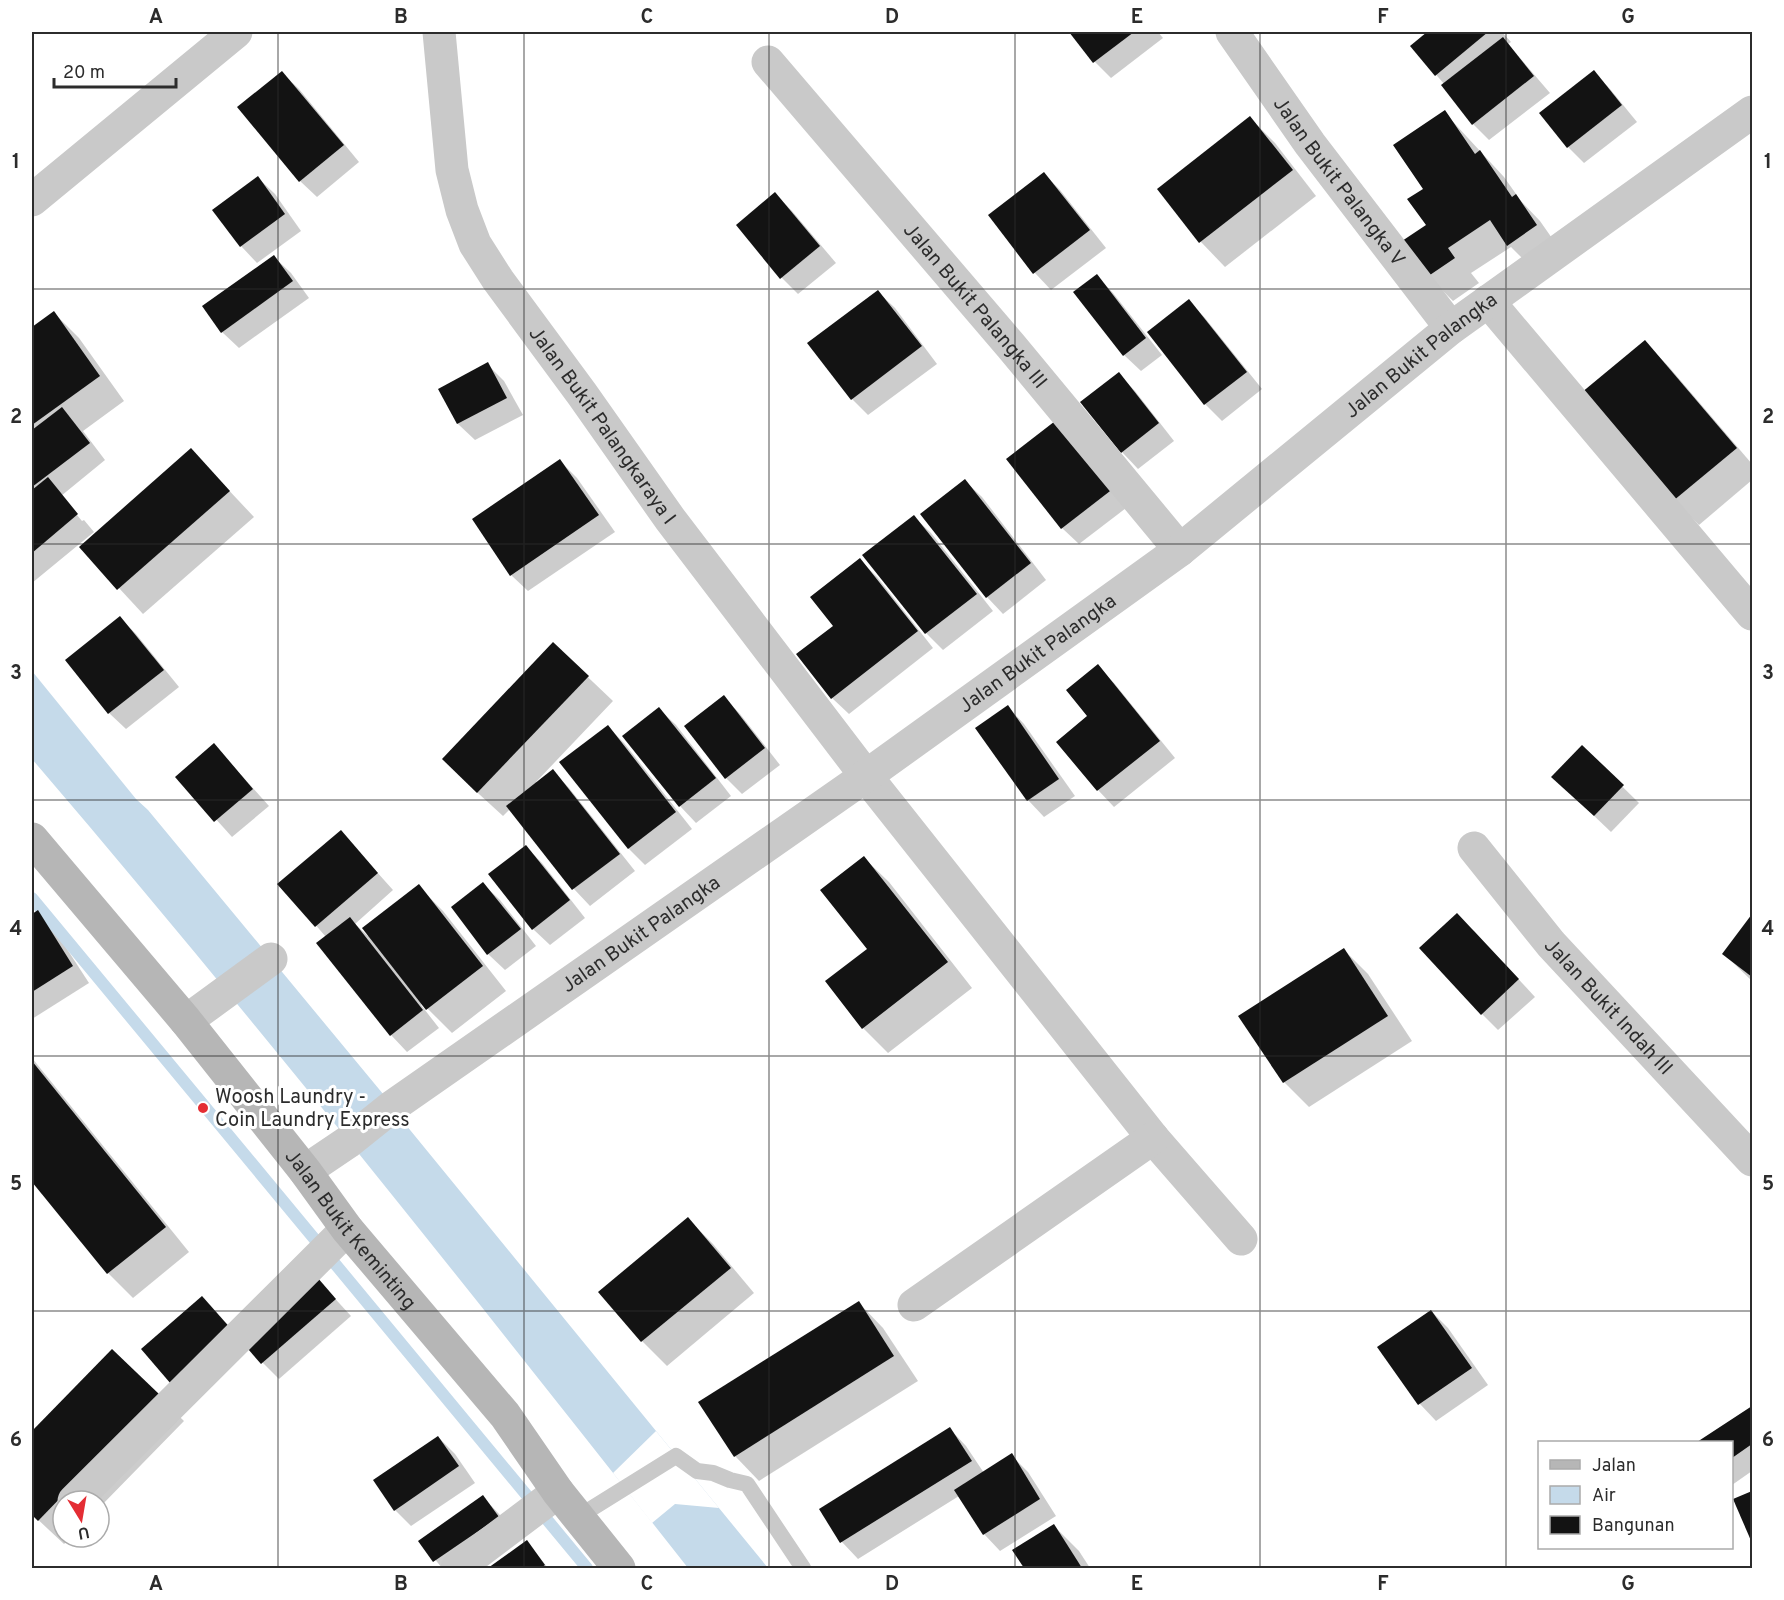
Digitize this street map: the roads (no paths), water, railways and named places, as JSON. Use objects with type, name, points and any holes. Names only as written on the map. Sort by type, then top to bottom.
[{"type":"main road","name":"Jalan Bukit Keminting","points":[[32,839],[186,1021],[347,1229],[505,1415],[568,1505],[619,1569]]},
{"type":"street","points":[[32,200],[236,32]]},
{"type":"street","name":"Jalan Bukit Palangkaraya I","points":[[439,32],[452,170],[462,210],[475,244],[498,280],[670,519],[866,777],[1153,1138],[1241,1239]]},
{"type":"street","name":"Jalan Bukit Palangka V","points":[[1232,32],[1310,144],[1451,328]]},
{"type":"street","name":"Jalan Bukit Palangka III","points":[[768,62],[1011,346],[1180,550]]},
{"type":"street","name":"Jalan Bukit Palangka","points":[[305,1172],[348,1142],[393,1106],[866,777],[1180,550],[1451,328],[1752,112]]},
{"type":"street","points":[[1488,301],[1752,614]]},
{"type":"street","name":"Jalan Bukit Indah III","points":[[1474,848],[1551,944],[1752,1160]]},
{"type":"street","points":[[186,1021],[272,959]]},
{"type":"street","points":[[914,1305],[1153,1138]]},
{"type":"street","points":[[86,1489],[347,1229]]},
{"type":"street","points":[[457,1568],[568,1505]]},
{"type":"lane","points":[[568,1505],[625,1489],[675,1456],[697,1471],[713,1473],[747,1484],[803,1569]]},
{"type":"water","points":[[32,671],[393,1106],[406,1125],[768,1568],[688,1568],[282,1059],[32,759]]},
{"type":"waterway","points":[[32,898],[587,1568]]},
{"type":"place","name":"Woosh Laundry - Coin Laundry Express","points":[[203,1108]]}]
